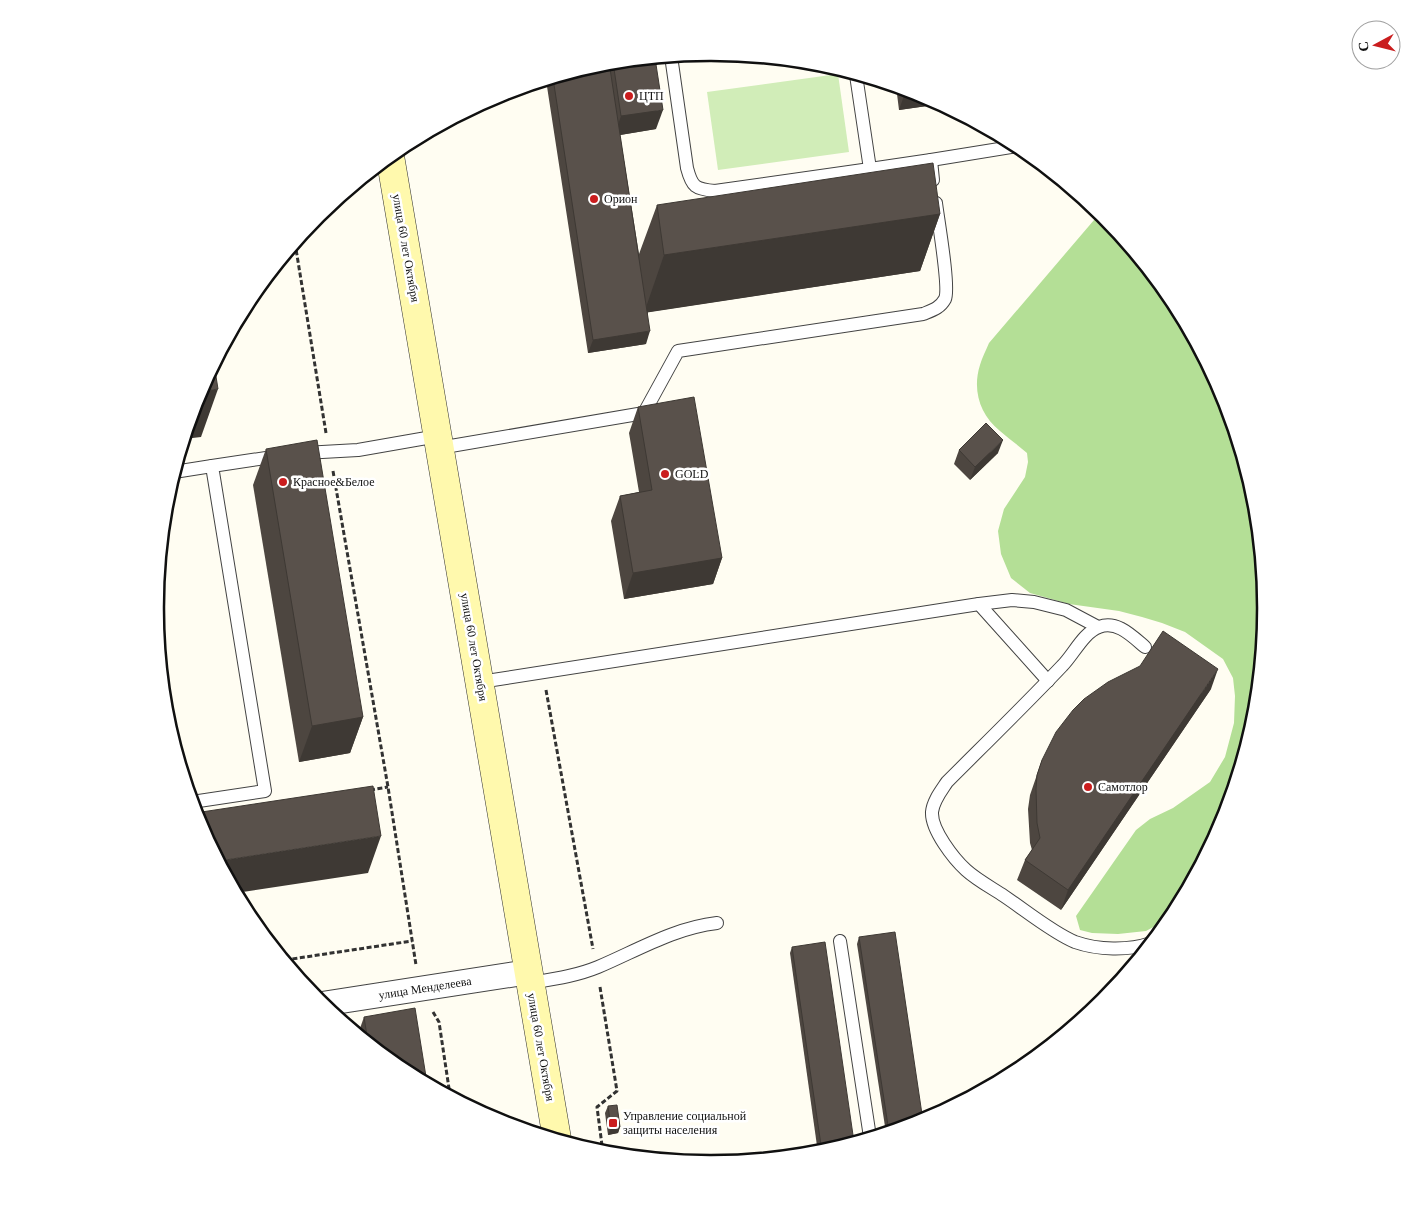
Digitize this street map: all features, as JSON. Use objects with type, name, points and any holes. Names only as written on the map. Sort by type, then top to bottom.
[{"type":"main road","name":"улица 60 лет Октября","points":[[391,164],[556,1132]]},
{"type":"street","name":"улица Менделеева","points":[[332,1003],[530,978]]},
{"type":"lane","points":[[672,62],[687,168],[691,181],[701,189],[715,191],[1006,148]]},
{"type":"lane","points":[[857,81],[870,169]]},
{"type":"lane","points":[[181,471],[293,454],[438,442],[644,413],[678,351],[924,314],[937,309],[946,298],[946,283],[931,160]]},
{"type":"lane","points":[[199,801],[265,791],[212,466]]},
{"type":"lane","points":[[480,682],[1012,600],[1034,602],[1066,610],[1098,627]]},
{"type":"lane","points":[[979,604],[1048,681]]},
{"type":"lane","points":[[1140,945],[1129,948],[1090,946],[1064,937],[967,871],[951,853],[934,827],[932,813],[936,800],[947,782],[1048,681],[1087,635],[1098,627],[1112,625],[1125,630],[1145,647]]},
{"type":"lane","points":[[530,978],[572,976],[597,968],[667,935],[700,925],[717,923]]},
{"type":"lane","points":[[840,941],[869,1131]]},
{"type":"path","points":[[292,959],[412,941],[388,787],[296,251]]},
{"type":"path","points":[[544,672],[617,1091],[597,1107],[602,1143]]},
{"type":"path","points":[[368,790],[388,787]]},
{"type":"path","points":[[439,1022],[449,1087]]},
{"type":"green space","points":[[830,75],[838,77],[849,152],[718,170],[707,92]]},
{"type":"green space","points":[[1095,219],[1144,275],[1184,335],[1216,399],[1239,466],[1253,537],[1256,572],[1256,644],[1247,715],[1239,750],[1228,784],[1201,850],[1165,912],[1155,926],[1146,931],[1118,934],[1092,933],[1080,930],[1076,916],[1136,830],[1150,819],[1173,808],[1210,782],[1225,757],[1234,723],[1235,696],[1233,678],[1223,659],[1185,632],[1162,623],[1119,611],[1069,604],[1030,593],[1011,578],[1001,554],[998,531],[1004,509],[1025,477],[1028,462],[1027,453],[993,425],[983,410],[980,401],[977,384],[978,374],[989,343]]},
{"type":"building","points":[[656,64],[663,110],[621,116],[614,70]]},
{"type":"building","points":[[610,71],[650,331],[593,340],[554,84]]},
{"type":"building","points":[[933,163],[940,214],[664,255],[657,205]]},
{"type":"building","points":[[216,375],[218,389],[209,390]]},
{"type":"building","name":"GOLD","points":[[694,397],[722,558],[633,573],[620,496],[652,490],[638,407]]},
{"type":"building","points":[[986,423],[1003,440],[975,467],[959,450]]},
{"type":"building","points":[[317,440],[363,717],[312,726],[266,449]]},
{"type":"building","name":"Самотлор","points":[[1163,631],[1218,669],[1068,890],[1025,860],[1040,838],[1037,823],[1036,789],[1037,775],[1042,760],[1056,732],[1073,710],[1084,699],[1108,682],[1140,666]]},
{"type":"building","points":[[373,786],[381,836],[225,860],[203,812]]},
{"type":"building","points":[[895,932],[922,1112],[888,1125],[859,937]]},
{"type":"building","points":[[825,942],[853,1136],[821,1143],[792,947]]},
{"type":"building","points":[[415,1008],[426,1074],[407,1063],[366,1033],[364,1017]]},
{"type":"building","points":[[617,1105],[620,1127],[611,1128],[608,1106]]},
{"type":"place","name":"ЦТП","points":[[629,96]]},
{"type":"place","name":"Орион","points":[[594,199]]},
{"type":"place","name":"GOLD","points":[[665,474]]},
{"type":"place","name":"Красное&Белое","points":[[283,482]]},
{"type":"place","name":"Самотлор","points":[[1088,787]]},
{"type":"place","name":"Управление социальной защиты населения","points":[[613,1123]]}]
